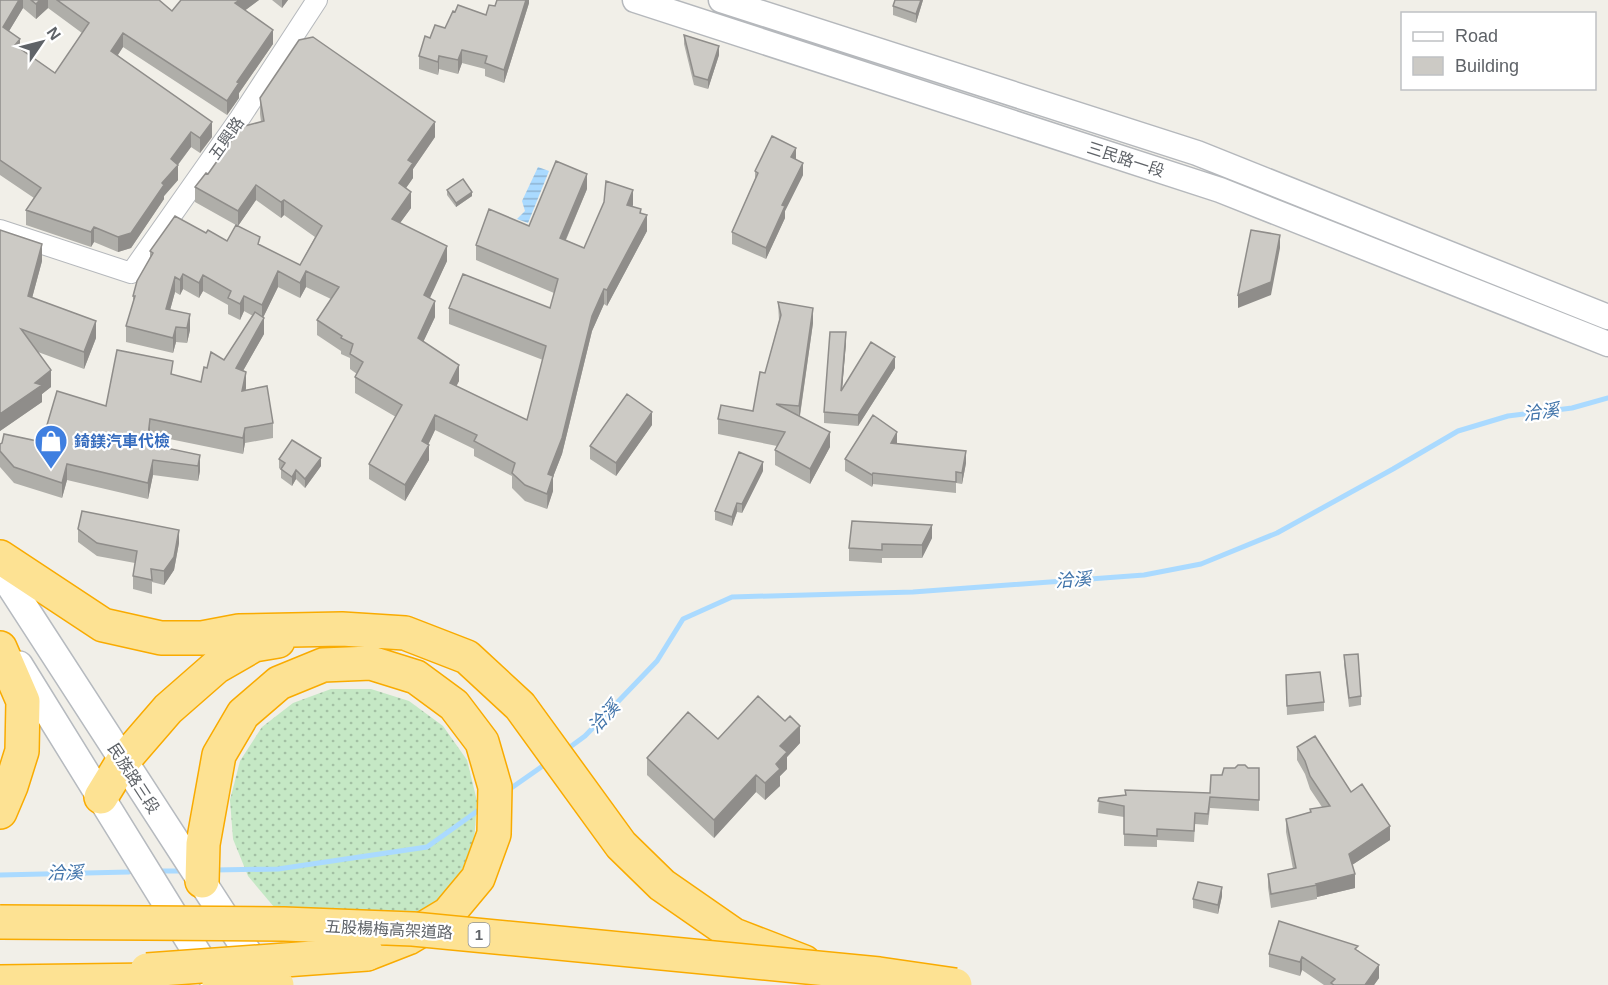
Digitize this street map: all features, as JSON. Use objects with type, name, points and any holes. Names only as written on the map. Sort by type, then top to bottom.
[{"type":"highway","points":[[0,557],[103,625],[161,638],[202,638],[239,631],[342,629],[405,633],[467,657],[520,706],[621,845],[663,885],[734,935],[861,985]]},
{"type":"highway","points":[[101,797],[123,760],[168,709],[216,668],[254,645],[342,629]]},
{"type":"highway","points":[[0,648],[23,701],[22,751],[0,812]]},
{"type":"highway","points":[[151,975],[367,954],[408,938],[448,914],[478,878],[494,834],[495,787],[482,742],[454,705],[416,677],[370,663],[323,666],[279,683],[243,714],[219,756],[203,844],[202,881]]},
{"type":"highway","name":"五股楊梅高架道路","points":[[0,922],[284,924],[413,928],[879,974],[955,985]]},
{"type":"highway","points":[[0,982],[62,982],[130,974],[277,985]]},
{"type":"main road","name":"民族路三段","points":[[0,570],[269,985]]},
{"type":"main road","points":[[0,633],[216,985]]},
{"type":"street","name":"五興路","points":[[0,230],[131,273],[240,118],[317,0]]},
{"type":"street","name":"三民路一段","points":[[635,0],[1221,190],[1608,344]]},
{"type":"street","name":"三民路一段","points":[[721,0],[1197,153],[1608,317]]},
{"type":"green space","points":[[331,689],[371,689],[409,701],[443,726],[467,760],[477,801],[474,843],[457,881],[429,912],[309,927],[274,907],[248,876],[233,839],[230,800],[240,761],[262,727],[293,703]]},
{"type":"water","points":[[538,167],[549,171],[528,223],[517,219],[525,211],[522,201]]},
{"type":"building","points":[[0,0],[19,0],[3,27],[20,39],[15,45],[55,73],[89,23],[57,0],[159,0],[172,11],[181,0],[240,0],[235,3],[273,30],[237,82],[239,83],[227,101],[123,33],[111,51],[212,122],[200,138],[191,132],[171,159],[178,165],[162,183],[164,185],[131,233],[118,237],[94,227],[91,232],[26,210],[41,188],[0,160]]},
{"type":"building","points":[[497,0],[526,0],[504,70],[485,63],[487,56],[462,50],[458,60],[439,56],[438,62],[419,56],[425,36],[430,38],[435,25],[445,28],[458,5],[486,15],[489,5],[495,6]]},
{"type":"building","points":[[895,0],[921,0],[916,14],[893,6]]},
{"type":"building","points":[[684,35],[719,46],[708,80],[694,76]]},
{"type":"building","points":[[313,37],[435,122],[408,160],[413,163],[399,183],[411,192],[392,219],[447,246],[424,295],[435,301],[418,338],[459,365],[450,383],[527,420],[546,346],[449,308],[463,274],[550,308],[558,279],[476,245],[489,209],[529,226],[556,161],[587,174],[560,238],[584,248],[604,202],[606,181],[633,190],[627,205],[641,209],[640,213],[647,215],[607,290],[604,289],[592,316],[562,438],[548,474],[553,476],[547,494],[525,485],[512,473],[515,463],[474,441],[477,435],[435,415],[422,441],[429,445],[405,485],[369,464],[402,405],[355,377],[363,362],[350,354],[353,344],[317,320],[339,287],[306,271],[300,283],[278,271],[262,305],[244,296],[240,304],[228,298],[231,291],[203,275],[199,283],[183,274],[180,280],[175,277],[166,309],[190,314],[187,328],[176,327],[173,338],[126,326],[137,281],[153,253],[150,251],[175,216],[206,233],[208,230],[227,241],[236,225],[260,237],[258,244],[300,265],[322,226],[284,200],[281,202],[256,185],[238,211],[195,187],[206,173],[208,174],[241,127],[264,121],[260,98],[299,40]]},
{"type":"building","points":[[772,136],[796,148],[791,157],[803,163],[782,205],[785,206],[766,248],[732,232],[758,173],[755,171]]},
{"type":"building","points":[[463,179],[472,192],[456,203],[447,190]]},
{"type":"building","points":[[0,230],[42,244],[28,296],[96,321],[84,352],[21,329],[51,370],[35,383],[42,385],[0,414]]},
{"type":"building","points":[[1251,230],[1280,235],[1271,282],[1238,295]]},
{"type":"building","points":[[778,302],[813,308],[799,406],[776,404],[830,432],[810,469],[775,450],[785,432],[718,419],[721,405],[753,411],[760,372],[765,373],[781,315]]},
{"type":"building","points":[[255,312],[264,318],[236,368],[246,372],[242,391],[267,386],[273,423],[245,428],[243,438],[150,419],[147,444],[200,455],[198,466],[153,460],[148,483],[67,464],[62,483],[14,467],[0,451],[4,434],[42,442],[57,391],[106,406],[117,350],[173,361],[171,374],[201,382],[204,367],[207,368],[211,352],[224,360]]},
{"type":"building","points":[[830,332],[846,332],[841,391],[871,342],[895,357],[858,415],[824,412]]},
{"type":"building","points":[[627,394],[652,412],[616,463],[590,446]]},
{"type":"building","points":[[873,415],[897,432],[891,443],[966,451],[962,473],[956,472],[956,482],[873,473],[872,475],[845,459]]},
{"type":"building","points":[[292,440],[321,458],[305,479],[296,470],[292,477],[281,469],[285,463],[279,459]]},
{"type":"building","points":[[739,452],[763,462],[742,504],[737,503],[732,517],[715,511]]},
{"type":"building","points":[[82,511],[179,530],[174,557],[164,571],[151,569],[152,580],[133,576],[137,551],[97,543],[78,529]]},
{"type":"building","points":[[852,521],[932,525],[922,545],[882,544],[882,550],[849,548]]},
{"type":"building","points":[[1358,654],[1361,696],[1349,698],[1344,655]]},
{"type":"building","points":[[1320,672],[1324,702],[1287,706],[1286,675]]},
{"type":"building","points":[[758,696],[785,721],[790,716],[800,726],[780,746],[787,752],[776,764],[780,769],[765,783],[756,775],[714,820],[647,758],[688,712],[718,739]]},
{"type":"building","points":[[1315,736],[1351,792],[1362,784],[1390,826],[1349,854],[1355,874],[1317,885],[1271,894],[1268,874],[1296,868],[1286,819],[1311,812],[1310,809],[1330,806],[1310,776],[1297,747]]},
{"type":"building","points":[[1238,765],[1259,768],[1259,800],[1210,797],[1208,814],[1195,813],[1194,831],[1157,829],[1157,836],[1124,834],[1124,806],[1098,801],[1099,798],[1126,795],[1125,790],[1210,793],[1211,775],[1222,775],[1224,768],[1235,768]]},
{"type":"building","points":[[1198,882],[1222,887],[1218,905],[1193,899]]},
{"type":"building","points":[[1279,921],[1358,946],[1355,949],[1379,965],[1365,985],[1334,985],[1331,983],[1335,979],[1302,957],[1300,962],[1269,954]]},
{"type":"waterway","name":"洽溪","points":[[566,750],[585,736],[657,661],[683,619],[732,597],[913,592],[1144,575],[1201,564],[1277,533],[1458,431],[1508,416],[1572,408],[1608,398]]},
{"type":"waterway","name":"洽溪","points":[[507,791],[547,763]]},
{"type":"waterway","name":"洽溪","points":[[214,870],[278,869],[427,847],[483,807]]},
{"type":"waterway","name":"洽溪","points":[[163,871],[185,871]]},
{"type":"waterway","name":"洽溪","points":[[0,875],[129,872]]},
{"type":"place","name":"錡鎂汽車代檢","points":[[51,470]]}]
